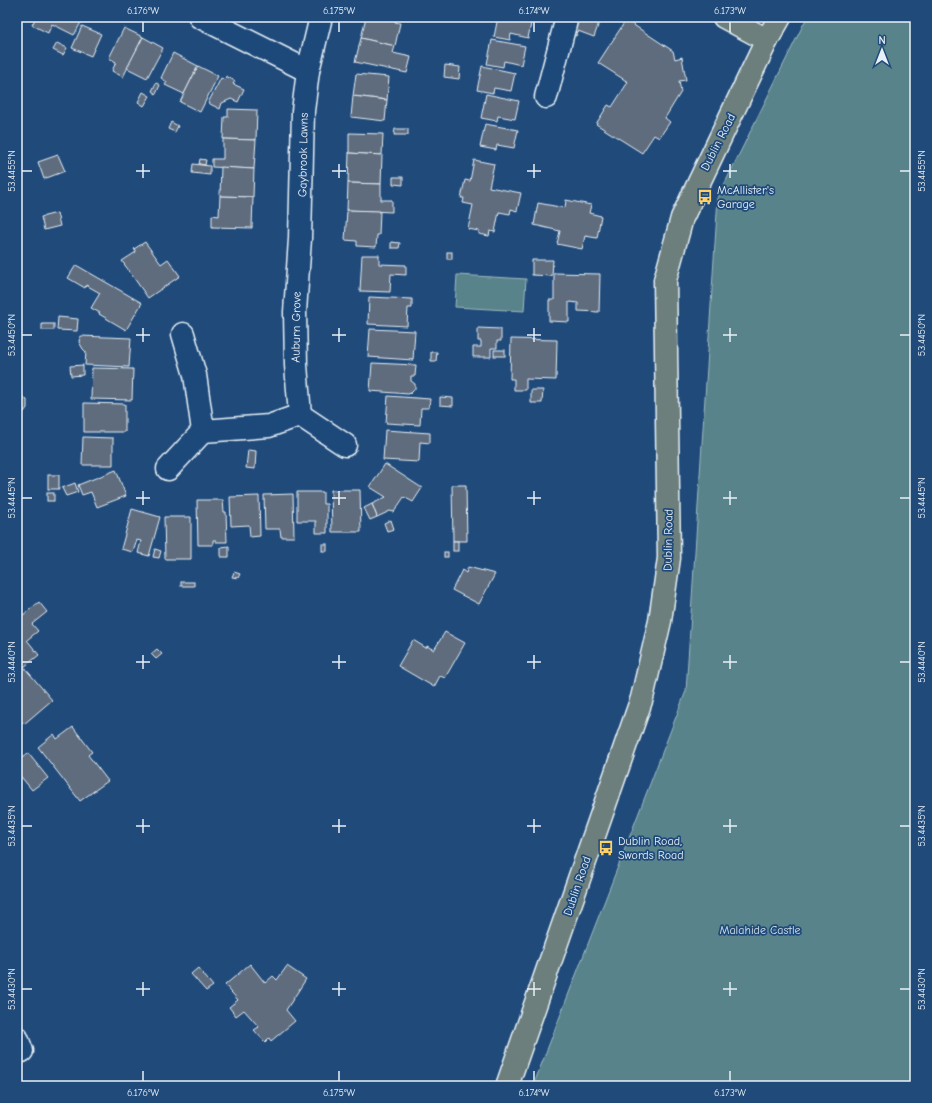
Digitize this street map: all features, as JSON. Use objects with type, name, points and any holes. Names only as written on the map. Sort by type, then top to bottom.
[{"type":"main road","points":[[724,17],[767,40]]},
{"type":"main road","name":"Dublin Road","points":[[507,1086],[642,698],[660,621],[670,558],[665,280],[682,218],[767,40],[780,17]]},
{"type":"street","points":[[200,17],[308,71]]},
{"type":"street","name":"Gaybrook Lawns","points":[[300,239],[303,111],[308,71],[321,17]]},
{"type":"street","points":[[546,97],[566,17]]},
{"type":"street","name":"Auburn Grove","points":[[300,239],[295,312],[296,365],[300,415]]},
{"type":"street","points":[[183,334],[195,375],[203,431]]},
{"type":"street","points":[[168,469],[203,431],[269,426],[300,415],[345,445]]},
{"type":"green space","name":"Malahide Castle","points":[[807,17],[915,17],[915,1086],[533,1086],[686,691],[718,197]]},
{"type":"green space","points":[[457,275],[526,279],[524,311],[455,307]]},
{"type":"building","points":[[36,17],[84,17],[74,35],[52,24],[48,33],[32,25]]},
{"type":"building","points":[[366,17],[397,17],[395,22],[400,23],[395,46],[361,38]]},
{"type":"building","points":[[498,17],[519,17],[532,19],[528,38],[511,34],[510,40],[494,37]]},
{"type":"building","points":[[571,17],[601,17],[594,37],[578,31],[576,36],[565,32]]},
{"type":"building","points":[[626,20],[673,51],[675,59],[682,57],[686,80],[679,81],[681,92],[665,118],[670,122],[659,138],[654,135],[642,153],[596,124],[608,105],[612,107],[628,82],[598,63]]},
{"type":"building","points":[[82,26],[101,34],[91,56],[72,48]]},
{"type":"building","points":[[124,28],[143,37],[123,77],[112,71],[116,62],[109,58]]},
{"type":"building","points":[[143,37],[163,48],[147,78],[127,68]]},
{"type":"building","points":[[361,38],[395,46],[393,53],[411,57],[407,73],[355,62]]},
{"type":"building","points":[[492,40],[525,46],[521,65],[504,61],[503,67],[487,64]]},
{"type":"building","points":[[57,43],[67,48],[63,55],[53,50]]},
{"type":"building","points":[[173,53],[198,66],[184,94],[165,85],[167,82],[161,78]]},
{"type":"building","points":[[445,65],[460,67],[459,79],[444,77]]},
{"type":"building","points":[[198,66],[218,76],[200,112],[180,102]]},
{"type":"building","points":[[482,66],[515,73],[511,91],[494,88],[493,93],[477,90]]},
{"type":"building","points":[[356,74],[389,77],[387,100],[353,96]]},
{"type":"building","points":[[226,76],[235,81],[233,84],[244,89],[238,102],[231,99],[222,103],[220,109],[208,103],[221,78],[225,80]]},
{"type":"building","points":[[156,83],[160,85],[156,94],[152,91]]},
{"type":"building","points":[[143,92],[150,96],[144,106],[138,102]]},
{"type":"building","points":[[486,94],[519,101],[515,119],[498,116],[497,121],[481,118]]},
{"type":"building","points":[[353,96],[387,100],[385,121],[351,117]]},
{"type":"building","points":[[228,109],[257,110],[256,140],[223,139],[224,117],[228,117]]},
{"type":"building","points":[[171,122],[178,126],[175,132],[168,129]]},
{"type":"building","points":[[485,124],[518,130],[514,148],[497,145],[496,150],[480,147]]},
{"type":"building","points":[[395,129],[408,129],[408,135],[394,135]]},
{"type":"building","points":[[349,133],[383,134],[382,155],[349,153]]},
{"type":"building","points":[[223,139],[256,140],[254,169],[212,167],[212,159],[223,159]]},
{"type":"building","points":[[349,153],[382,155],[381,184],[348,183]]},
{"type":"building","points":[[58,155],[65,171],[44,179],[38,162]]},
{"type":"building","points":[[200,159],[206,160],[205,165],[199,164]]},
{"type":"building","points":[[474,160],[494,164],[489,187],[521,193],[517,211],[511,209],[510,214],[499,212],[495,232],[490,231],[489,236],[479,234],[479,231],[468,229],[473,205],[463,203],[464,198],[461,198],[465,180],[470,181]]},
{"type":"building","points":[[193,164],[210,166],[210,175],[192,173]]},
{"type":"building","points":[[221,167],[254,169],[253,197],[220,196]]},
{"type":"building","points":[[393,177],[403,177],[403,185],[393,184]]},
{"type":"building","points":[[348,183],[381,184],[381,200],[392,200],[392,212],[347,210]]},
{"type":"building","points":[[220,196],[253,197],[252,228],[212,227],[212,215],[219,216]]},
{"type":"building","points":[[566,200],[591,205],[589,213],[601,216],[597,238],[585,236],[582,249],[557,244],[560,231],[534,225],[538,203],[565,208]]},
{"type":"building","points":[[347,210],[380,211],[379,235],[377,235],[376,247],[357,246],[357,241],[345,240]]},
{"type":"building","points":[[57,213],[60,226],[44,230],[41,217]]},
{"type":"building","points":[[145,242],[161,264],[168,259],[180,276],[148,298],[122,261],[136,252],[134,249]]},
{"type":"building","points":[[391,242],[400,243],[399,248],[391,248]]},
{"type":"building","points":[[447,252],[452,252],[452,259],[447,259]]},
{"type":"building","points":[[362,255],[379,255],[379,264],[406,265],[406,275],[391,274],[390,292],[360,291]]},
{"type":"building","points":[[532,260],[553,260],[552,276],[532,275]]},
{"type":"building","points":[[76,265],[142,303],[126,330],[91,308],[100,293],[86,285],[85,288],[68,278]]},
{"type":"building","points":[[554,273],[600,274],[599,312],[578,311],[578,303],[569,302],[569,322],[549,321],[549,300],[554,300]]},
{"type":"building","points":[[369,297],[412,299],[412,308],[408,308],[407,326],[368,324]]},
{"type":"building","points":[[17,316],[19,316],[19,338],[17,338]]},
{"type":"building","points":[[58,317],[78,319],[77,331],[57,330]]},
{"type":"building","points":[[42,324],[54,324],[54,330],[42,330]]},
{"type":"building","points":[[478,328],[501,329],[501,341],[497,341],[497,348],[491,348],[491,357],[473,357],[473,347],[481,347],[481,341],[478,341]]},
{"type":"building","points":[[370,329],[415,331],[413,360],[368,357]]},
{"type":"building","points":[[80,336],[131,338],[129,367],[85,365],[86,352],[79,342]]},
{"type":"building","points":[[511,339],[557,340],[556,380],[526,379],[526,390],[514,390],[514,379],[510,379]]},
{"type":"building","points":[[494,350],[505,350],[505,356],[494,356]]},
{"type":"building","points":[[431,352],[437,352],[436,361],[431,361]]},
{"type":"building","points":[[372,363],[416,365],[415,376],[411,376],[411,381],[415,384],[415,389],[408,394],[370,391]]},
{"type":"building","points":[[83,365],[83,375],[71,376],[70,366]]},
{"type":"building","points":[[92,368],[133,369],[132,400],[91,399]]},
{"type":"building","points":[[531,390],[543,390],[542,403],[531,403]]},
{"type":"building","points":[[17,394],[27,400],[27,408],[21,416],[17,416]]},
{"type":"building","points":[[388,396],[430,399],[429,408],[421,408],[420,425],[386,423]]},
{"type":"building","points":[[440,397],[453,398],[453,406],[440,405]]},
{"type":"building","points":[[84,403],[125,404],[125,432],[84,432]]},
{"type":"building","points":[[385,430],[430,433],[430,443],[420,442],[419,462],[383,460]]},
{"type":"building","points":[[83,437],[113,438],[113,465],[82,465]]},
{"type":"building","points":[[248,450],[256,451],[255,469],[246,468]]},
{"type":"building","points":[[385,464],[422,488],[413,502],[404,497],[394,512],[390,511],[377,517],[372,504],[386,497],[370,487]]},
{"type":"building","points":[[116,470],[126,496],[97,507],[91,492],[82,495],[78,485]]},
{"type":"building","points":[[48,475],[59,475],[59,489],[48,489]]},
{"type":"building","points":[[75,483],[78,492],[66,496],[62,488]]},
{"type":"building","points":[[452,485],[466,485],[467,541],[453,541]]},
{"type":"building","points":[[331,490],[360,490],[361,532],[332,532]]},
{"type":"building","points":[[297,492],[323,492],[323,504],[327,504],[327,533],[316,533],[316,521],[297,521]]},
{"type":"building","points":[[47,493],[54,493],[54,501],[47,501]]},
{"type":"building","points":[[293,494],[294,537],[281,537],[280,529],[265,529],[264,495]]},
{"type":"building","points":[[259,496],[260,536],[250,537],[249,525],[231,526],[230,497]]},
{"type":"building","points":[[197,500],[223,500],[224,512],[226,512],[227,542],[216,542],[216,540],[213,540],[213,545],[198,545]]},
{"type":"building","points":[[372,504],[377,517],[370,520],[364,508]]},
{"type":"building","points":[[132,509],[160,517],[149,556],[138,553],[141,541],[137,540],[133,552],[121,549]]},
{"type":"building","points":[[164,517],[191,517],[191,559],[165,559]]},
{"type":"building","points":[[391,520],[394,529],[387,531],[384,523]]},
{"type":"building","points":[[453,541],[458,541],[458,551],[453,551]]},
{"type":"building","points":[[322,544],[327,544],[327,551],[322,551]]},
{"type":"building","points":[[229,546],[229,557],[221,557],[221,547]]},
{"type":"building","points":[[155,549],[161,551],[159,558],[153,557]]},
{"type":"building","points":[[444,552],[448,552],[448,557],[444,557]]},
{"type":"building","points":[[468,567],[495,574],[479,604],[452,590],[462,570],[466,573]]},
{"type":"building","points":[[234,572],[240,574],[238,578],[232,577]]},
{"type":"building","points":[[181,582],[194,582],[194,586],[181,586]]},
{"type":"building","points":[[39,602],[47,612],[32,624],[38,631],[27,640],[39,655],[24,667],[52,700],[24,724],[17,716],[17,620]]},
{"type":"building","points":[[445,632],[465,643],[445,678],[440,676],[434,687],[398,666],[413,640],[426,648],[427,646],[434,650]]},
{"type":"building","points":[[157,649],[162,654],[156,659],[151,654]]},
{"type":"building","points":[[73,727],[92,752],[88,755],[108,781],[80,801],[38,747],[54,734],[57,739]]},
{"type":"building","points":[[28,753],[48,778],[32,790],[17,772],[17,762]]},
{"type":"building","points":[[250,964],[265,983],[273,976],[277,980],[287,966],[306,979],[286,1010],[295,1021],[271,1041],[269,1038],[265,1042],[254,1030],[259,1027],[244,1010],[236,1016],[229,1007],[238,1000],[225,985]]},
{"type":"building","points":[[198,968],[213,986],[206,991],[191,974]]},
{"type":"place","name":"McAllister's Garage","points":[[705,197]]},
{"type":"place","name":"Dublin Road, Swords Road","points":[[606,848]]}]
